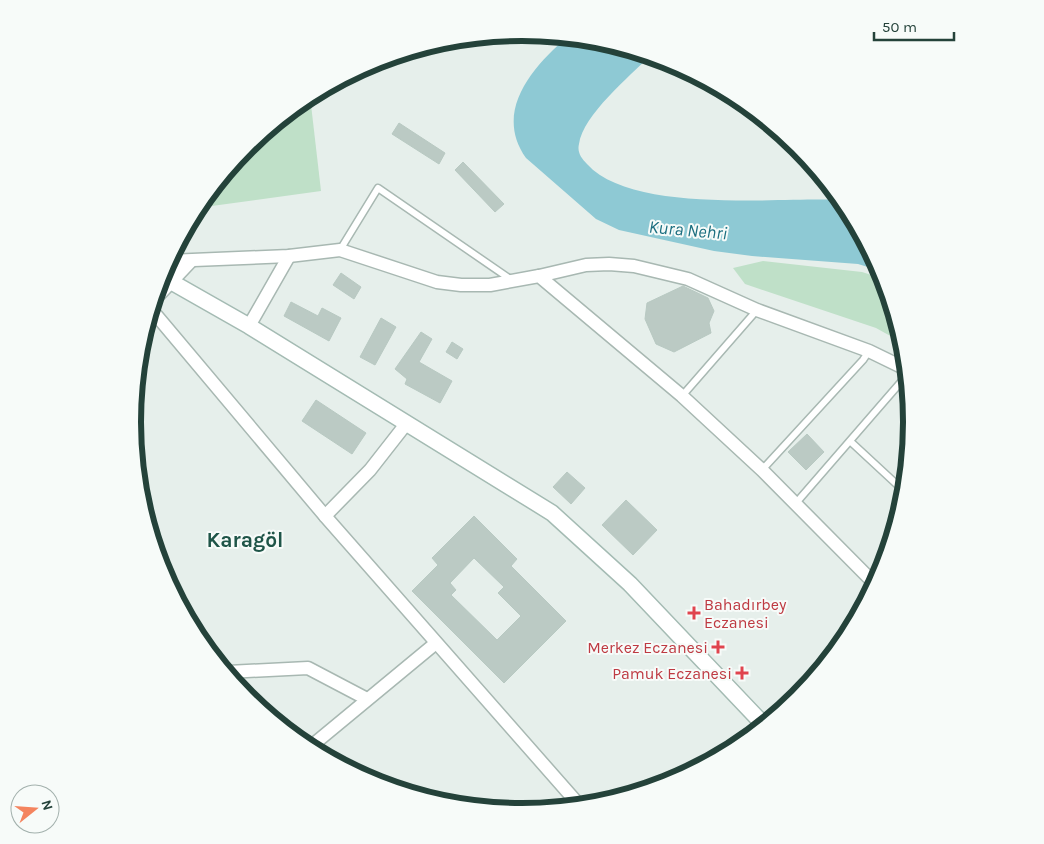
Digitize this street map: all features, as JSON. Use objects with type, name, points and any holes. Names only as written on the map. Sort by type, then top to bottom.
[{"type":"main road","points":[[168,281],[249,326],[552,514],[630,584],[759,720]]},
{"type":"street","points":[[178,261],[289,256],[340,250],[437,282],[480,285],[515,282],[586,265],[634,266],[688,279],[757,310],[869,351],[898,365]]},
{"type":"street","points":[[249,326],[289,256]]},
{"type":"street","points":[[169,277],[191,261]]},
{"type":"street","points":[[539,276],[682,396],[762,470],[869,578]]},
{"type":"street","points":[[156,315],[324,516],[574,799]]},
{"type":"street","points":[[324,516],[370,470],[406,424]]},
{"type":"street","points":[[316,742],[436,643]]},
{"type":"street","points":[[235,672],[308,668],[367,700]]},
{"type":"lane","points":[[340,250],[378,188],[515,282]]},
{"type":"lane","points":[[682,396],[757,310]]},
{"type":"lane","points":[[762,470],[869,351]]},
{"type":"lane","points":[[796,504],[900,383]]},
{"type":"lane","points":[[851,442],[897,485]]},
{"type":"green space","points":[[311,104],[321,191],[208,207],[253,153],[290,120]]},
{"type":"green space","points":[[763,261],[862,272],[874,276],[883,300],[893,337],[876,328],[745,284],[733,268]]},
{"type":"water","name":"Kura Nehri","points":[[560,44],[572,45],[621,54],[645,61],[608,97],[582,133],[579,147],[580,155],[587,164],[608,180],[637,190],[671,197],[707,200],[832,200],[852,232],[870,268],[858,264],[752,256],[714,251],[619,230],[596,219],[526,158],[517,141],[514,123],[521,91],[530,76]]},
{"type":"building","points":[[399,123],[445,153],[439,164],[392,134]]},
{"type":"building","points":[[463,162],[504,204],[495,212],[455,170]]},
{"type":"building","points":[[341,273],[361,287],[354,299],[333,285]]},
{"type":"building","points":[[683,286],[708,298],[714,311],[709,323],[711,333],[674,352],[656,344],[645,319],[647,303]]},
{"type":"building","points":[[291,302],[318,316],[322,308],[341,318],[329,341],[284,316]]},
{"type":"building","points":[[381,318],[396,327],[375,365],[360,357]]},
{"type":"building","points":[[421,332],[432,339],[419,362],[452,381],[440,403],[405,384],[407,379],[395,369]]},
{"type":"building","points":[[452,342],[463,349],[457,359],[446,352]]},
{"type":"building","points":[[316,400],[366,433],[352,454],[302,421]]},
{"type":"building","points":[[807,434],[824,452],[806,470],[788,452]]},
{"type":"building","points":[[567,472],[585,488],[571,504],[553,487]]},
{"type":"building","points":[[626,500],[657,530],[633,555],[602,525]]},
{"type":"building","points":[[474,516],[517,559],[511,566],[566,621],[504,683],[412,591],[438,565],[432,558]],"holes":[[[474,558],[504,587],[498,593],[521,616],[497,640],[451,595],[456,590],[450,583]]]},
{"type":"place","name":"Bahadırbey Eczanesi","points":[[694,613]]},
{"type":"place","name":"Merkez Eczanesi","points":[[718,647]]},
{"type":"place","name":"Pamuk Eczanesi","points":[[742,673]]},
{"type":"district","name":"Karagöl","points":[[245,540]]}]
